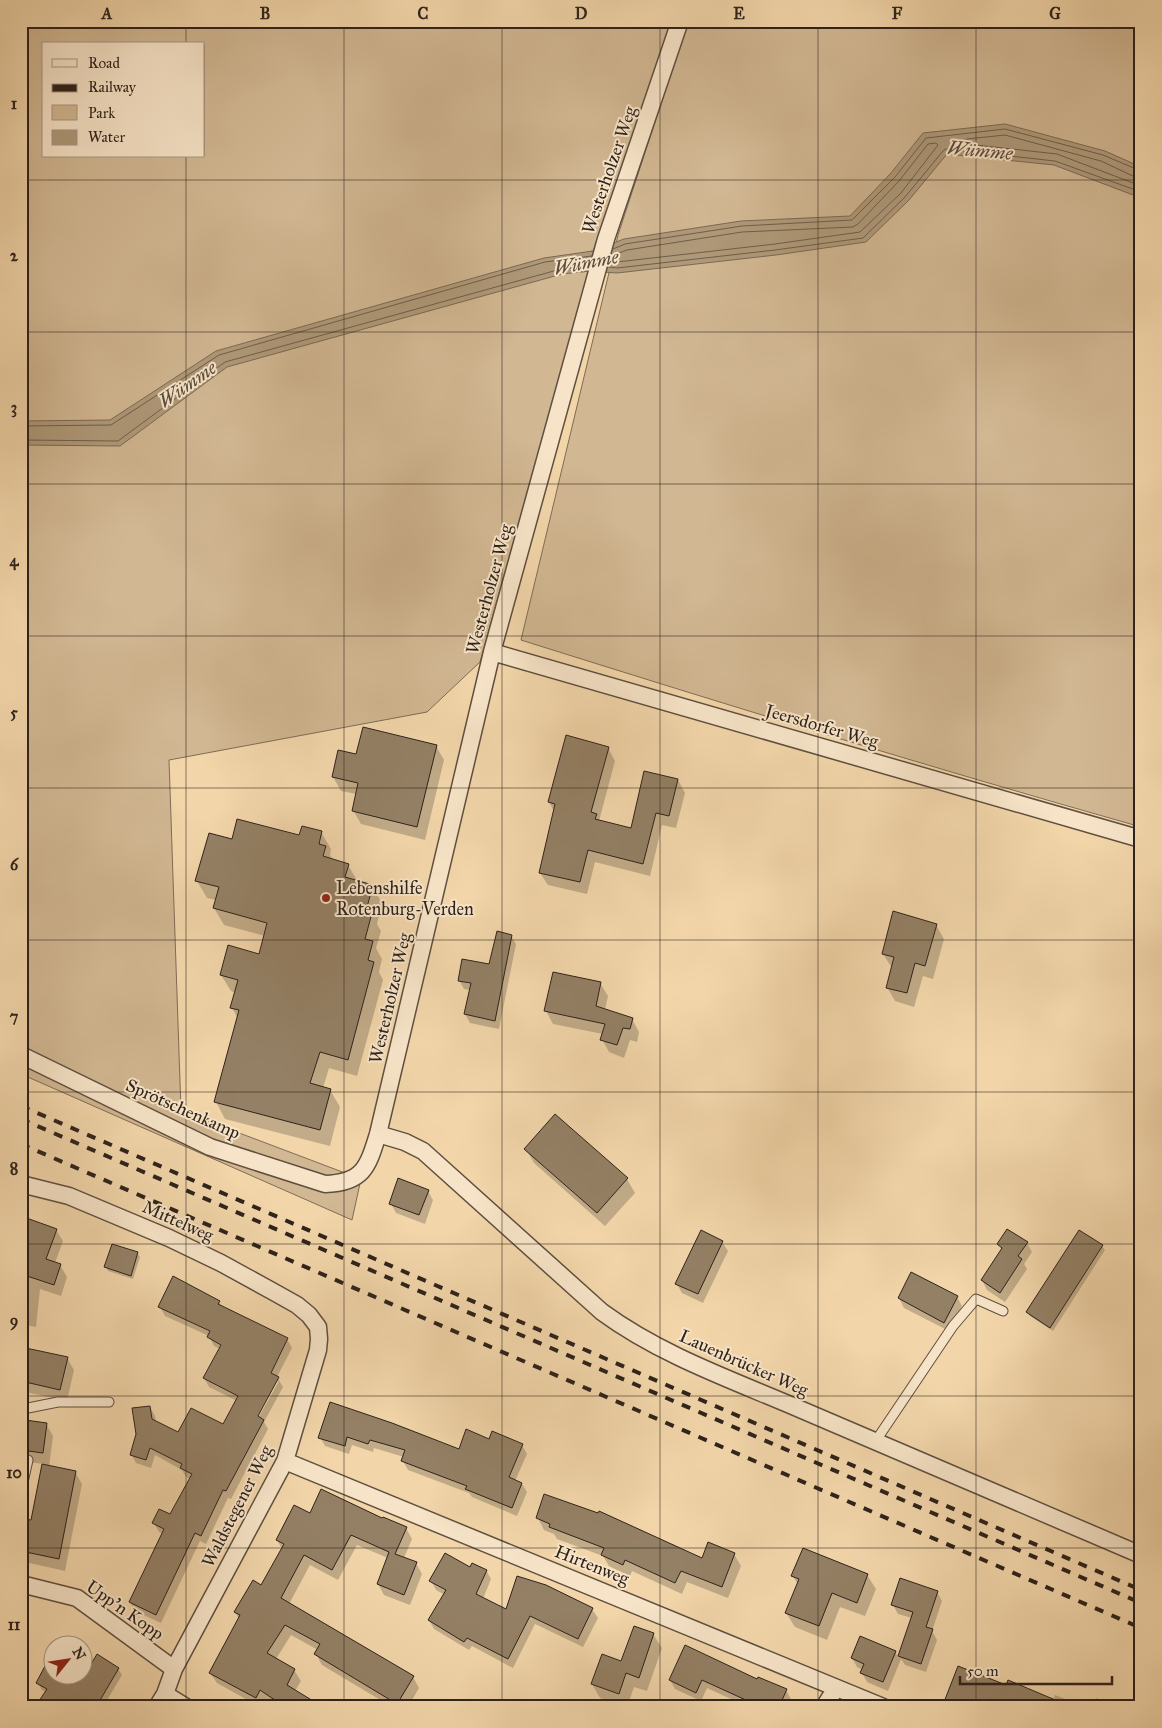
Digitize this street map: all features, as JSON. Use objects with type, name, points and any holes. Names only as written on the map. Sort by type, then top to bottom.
[{"type":"street","name":"Westerholzer Weg","points":[[361,1173],[369,1163],[378,1134],[492,652],[606,239],[680,21]]},
{"type":"street","name":"Jeersdorfer Weg","points":[[492,652],[1141,839]]},
{"type":"street","name":"Sprötschenkamp","points":[[21,1055],[210,1146],[325,1184],[339,1184],[361,1173]]},
{"type":"street","name":"Lauenbrücker Weg","points":[[378,1134],[405,1142],[424,1151],[602,1312],[624,1328],[698,1365],[1141,1555]]},
{"type":"street","name":"Mittelweg","points":[[21,1184],[69,1196],[169,1238],[221,1263],[272,1291],[297,1305],[309,1315]]},
{"type":"street","name":"Waldstegener Weg","points":[[161,1700],[174,1669],[285,1461],[318,1344],[318,1327],[309,1315]]},
{"type":"street","name":"Hirtenweg","points":[[285,1461],[883,1707]]},
{"type":"street","name":"Upp'n Kopp","points":[[21,1584],[77,1598],[174,1669]]},
{"type":"street","points":[[824,1707],[836,1688]]},
{"type":"street","points":[[161,1700],[186,1707]]},
{"type":"lane","points":[[875,1442],[953,1326],[976,1299],[1003,1311]]},
{"type":"lane","points":[[21,1415],[23,1409],[58,1402],[109,1402]]},
{"type":"lane","points":[[21,1492],[28,1460]]},
{"type":"green space","points":[[21,21],[673,21],[593,251],[587,252],[582,272],[589,271],[480,662],[427,712],[169,760],[181,1111],[361,1179],[352,1220],[21,1074]]},
{"type":"green space","points":[[688,21],[1141,21],[1141,827],[830,736],[521,640],[618,235]]},
{"type":"water","name":"Wümme","points":[[1005,124],[1105,151],[1141,167],[1141,198],[1054,165],[947,154],[909,200],[866,242],[776,255],[617,273],[589,271],[562,274],[227,367],[120,446],[21,445],[21,421],[110,420],[216,351],[544,258],[593,251],[624,239],[741,221],[850,216],[891,173],[923,133]]},
{"type":"building","points":[[363,727],[437,745],[417,827],[352,811],[358,783],[332,777],[338,750],[356,754]]},
{"type":"building","points":[[566,735],[609,747],[591,812],[597,814],[595,819],[631,828],[644,771],[678,779],[669,816],[656,813],[643,864],[588,850],[580,882],[539,873],[555,804],[548,802]]},
{"type":"building","points":[[237,819],[299,835],[302,826],[322,831],[319,844],[326,846],[323,856],[349,864],[345,877],[373,885],[366,911],[372,913],[365,939],[373,941],[368,960],[374,962],[348,1060],[320,1052],[310,1083],[331,1089],[320,1130],[214,1102],[239,1010],[230,1008],[238,980],[220,975],[228,945],[259,954],[267,923],[213,908],[219,887],[195,881],[209,833],[232,839]]},
{"type":"building","points":[[893,911],[937,924],[925,966],[915,963],[907,993],[886,988],[894,957],[882,954]]},
{"type":"building","points":[[497,931],[512,935],[495,1021],[464,1014],[471,983],[458,981],[462,959],[489,964]]},
{"type":"building","points":[[553,972],[601,982],[596,1006],[633,1018],[630,1029],[623,1028],[617,1045],[600,1040],[605,1024],[544,1011]]},
{"type":"building","points":[[555,1114],[628,1178],[597,1213],[524,1149]]},
{"type":"building","points":[[398,1178],[429,1190],[419,1215],[389,1204]]},
{"type":"building","points":[[21,1216],[57,1229],[46,1259],[61,1264],[54,1285],[21,1274]]},
{"type":"building","points":[[1007,1229],[1028,1242],[1018,1256],[1022,1259],[1000,1293],[981,1280],[1002,1248],[997,1244]]},
{"type":"building","points":[[701,1230],[723,1241],[698,1294],[675,1284]]},
{"type":"building","points":[[1079,1230],[1103,1245],[1050,1328],[1026,1312]]},
{"type":"building","points":[[112,1244],[138,1252],[131,1276],[104,1267]]},
{"type":"building","points":[[911,1272],[958,1296],[944,1323],[898,1298]]},
{"type":"building","points":[[173,1276],[220,1301],[218,1304],[288,1338],[271,1373],[279,1377],[258,1416],[264,1420],[226,1491],[223,1490],[201,1536],[195,1533],[156,1615],[129,1602],[164,1529],[152,1523],[159,1509],[170,1514],[192,1474],[180,1468],[182,1464],[150,1448],[146,1460],[130,1455],[136,1434],[132,1408],[150,1406],[152,1419],[178,1432],[191,1408],[223,1424],[238,1396],[203,1378],[221,1345],[207,1337],[210,1331],[158,1307]]},
{"type":"building","points":[[21,1347],[68,1357],[60,1390],[21,1381]]},
{"type":"building","points":[[330,1402],[459,1449],[466,1429],[489,1439],[492,1431],[523,1444],[509,1477],[522,1483],[512,1508],[465,1489],[467,1486],[401,1461],[405,1450],[370,1440],[368,1444],[347,1437],[345,1446],[318,1438]]},
{"type":"building","points":[[21,1421],[47,1423],[43,1453],[21,1450]]},
{"type":"building","points":[[42,1464],[76,1471],[59,1559],[21,1551],[21,1530],[24,1519],[31,1520]]},
{"type":"building","points":[[321,1489],[382,1518],[407,1527],[395,1554],[417,1562],[404,1595],[377,1584],[389,1552],[351,1535],[332,1570],[304,1555],[281,1598],[414,1676],[397,1704],[314,1654],[320,1644],[285,1625],[267,1653],[295,1669],[287,1685],[323,1707],[285,1707],[260,1690],[256,1698],[209,1673],[240,1615],[234,1612],[253,1580],[261,1585],[284,1544],[276,1540],[294,1505],[310,1513]]},
{"type":"building","points":[[544,1494],[598,1513],[599,1511],[702,1558],[708,1542],[735,1553],[722,1587],[681,1571],[675,1583],[625,1560],[623,1565],[601,1555],[604,1548],[549,1527],[550,1524],[536,1518]]},
{"type":"building","points":[[803,1548],[868,1574],[857,1603],[832,1593],[819,1626],[785,1613],[799,1579],[791,1576]]},
{"type":"building","points":[[445,1553],[470,1567],[472,1563],[487,1570],[476,1594],[506,1609],[517,1576],[546,1585],[593,1608],[578,1639],[530,1616],[508,1659],[467,1638],[464,1642],[428,1620],[446,1590],[429,1581]]},
{"type":"building","points":[[900,1578],[938,1591],[926,1627],[933,1629],[921,1664],[898,1656],[913,1612],[891,1605]]},
{"type":"building","points":[[634,1626],[654,1633],[639,1678],[626,1673],[619,1694],[591,1684],[602,1654],[621,1661]]},
{"type":"building","points":[[860,1636],[896,1651],[883,1682],[860,1673],[864,1664],[851,1658]]},
{"type":"building","points":[[685,1645],[757,1679],[758,1677],[787,1689],[779,1707],[745,1707],[748,1701],[702,1680],[696,1693],[669,1680]]},
{"type":"building","points":[[97,1654],[119,1668],[96,1707],[35,1707],[47,1689],[36,1683],[42,1672],[42,1686],[92,1686],[92,1662]]},
{"type":"building","points":[[958,1666],[1006,1685],[1008,1680],[1072,1707],[956,1707],[944,1702]]},
{"type":"railway","points":[[21,1106],[1141,1590]]},
{"type":"railway","points":[[21,1119],[1141,1603]]},
{"type":"railway","points":[[21,1144],[1141,1628]]},
{"type":"place","name":"Lebenshilfe Rotenburg-Verden","points":[[326,898]]}]
